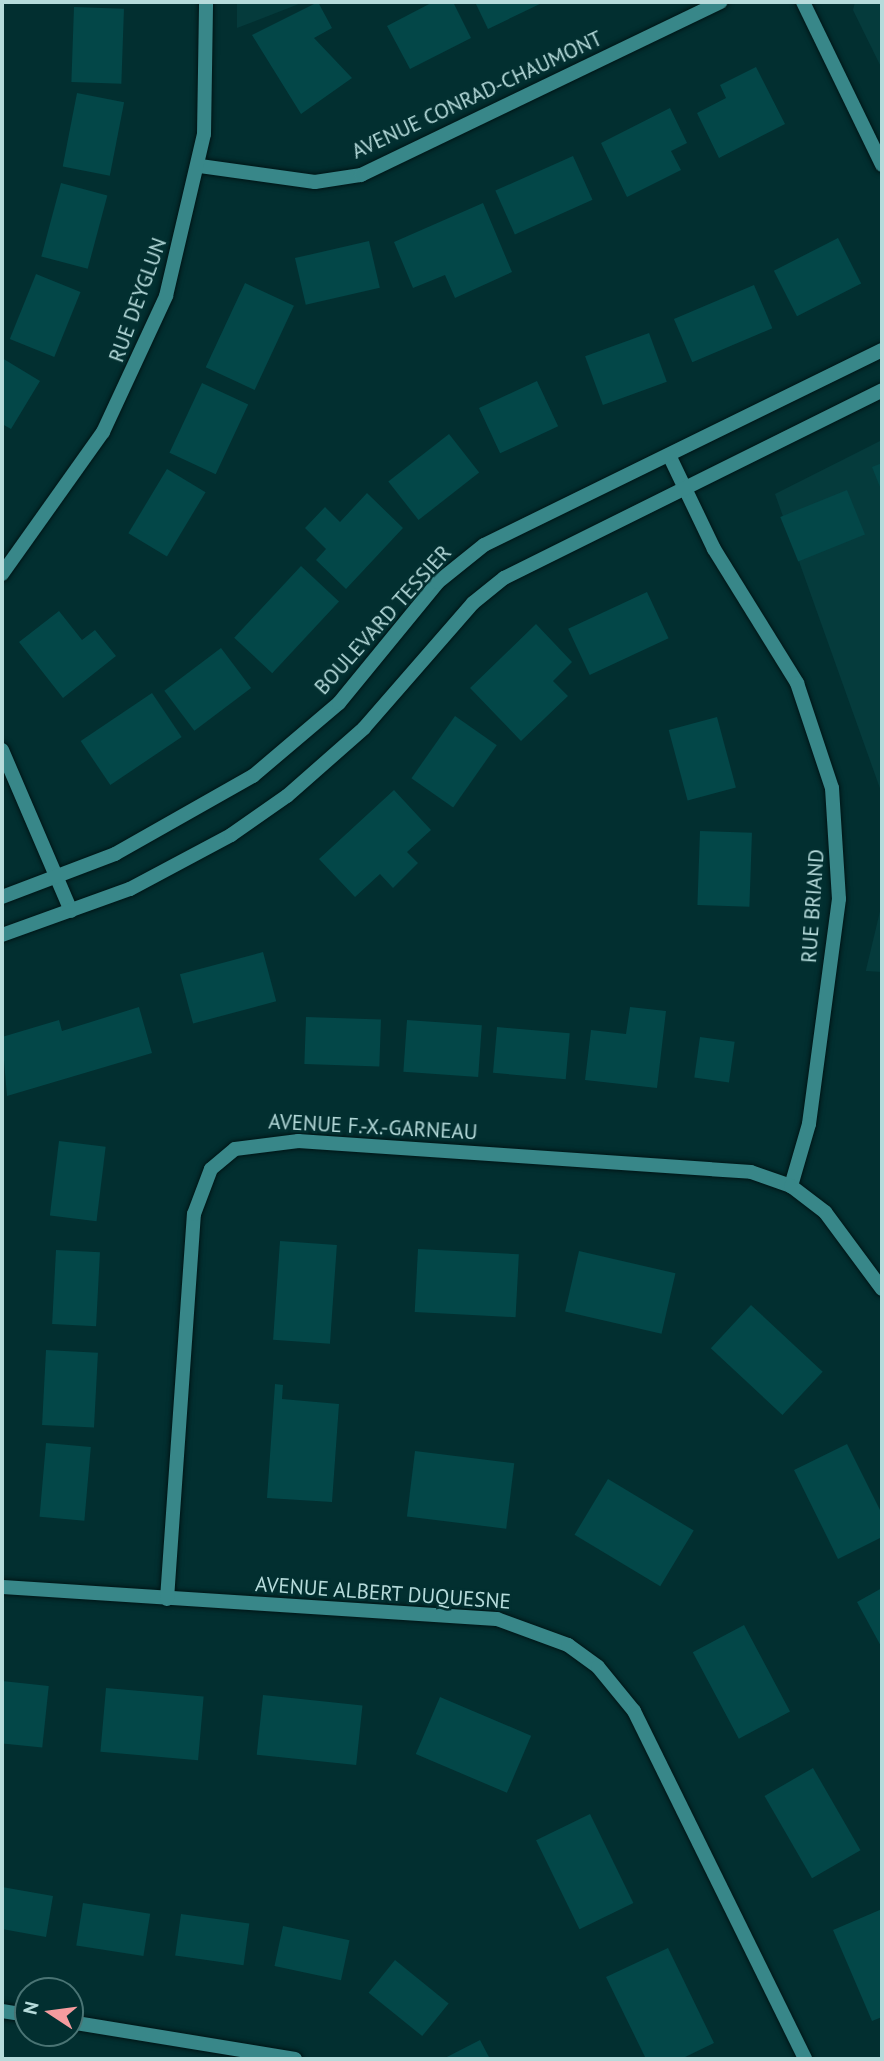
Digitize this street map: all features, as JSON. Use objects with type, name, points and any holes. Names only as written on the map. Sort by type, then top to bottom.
[{"type":"street","name":"RUE DEYGLUN","points":[[2,574],[70,484],[122,400],[166,296],[200,166],[206,2]]},
{"type":"street","name":"AVENUE CONRAD-CHAUMONT","points":[[200,166],[315,182],[361,175],[720,2]]},
{"type":"street","points":[[803,2],[882,165]]},
{"type":"street","name":"BOULEVARD TESSIER","points":[[2,897],[58,878],[191,816],[283,753],[365,676],[467,556],[882,350]]},
{"type":"street","points":[[2,934],[71,911],[171,869],[259,816],[364,728],[488,590],[683,485],[882,390]]},
{"type":"street","name":"RUE BRIAND","points":[[669,455],[714,549],[797,682],[832,788],[837,913],[810,1124],[791,1186]]},
{"type":"street","points":[[2,750],[71,911]]},
{"type":"street","name":"AVENUE F.-X.-GARNEAU","points":[[167,1599],[194,1214],[203,1183],[221,1158],[248,1144],[298,1141],[722,1168],[791,1186],[837,1224],[882,1289]]},
{"type":"street","name":"AVENUE ALBERT DUQUESNE","points":[[2,1587],[497,1619],[534,1629],[583,1655],[639,1719],[805,2059]]},
{"type":"street","points":[[84,2024],[295,2059]]},
{"type":"shaded area","points":[[237,2],[304,2],[237,28]]},
{"type":"shaded area","points":[[855,2],[882,2],[882,69],[853,10]]},
{"type":"shaded area","points":[[882,440],[882,794],[775,494]]},
{"type":"shaded area","points":[[882,903],[882,972],[866,971],[866,970]]},
{"type":"building","points":[[318,2],[332,28],[314,38],[352,78],[301,114],[252,35]]},
{"type":"building","points":[[433,2],[453,2],[471,38],[410,69],[387,26]]},
{"type":"building","points":[[475,2],[544,2],[488,29]]},
{"type":"building","points":[[74,7],[124,9],[121,84],[71,82]]},
{"type":"building","points":[[756,67],[785,124],[719,158],[697,113],[726,98],[720,85]]},
{"type":"building","points":[[77,93],[124,102],[110,176],[63,167]]},
{"type":"building","points":[[670,108],[687,143],[671,151],[681,170],[627,197],[601,143]]},
{"type":"building","points":[[573,156],[593,200],[515,234],[495,191]]},
{"type":"building","points":[[61,183],[107,195],[88,269],[41,256]]},
{"type":"building","points":[[483,203],[512,272],[455,298],[445,275],[413,288],[394,242]]},
{"type":"building","points":[[838,238],[861,283],[797,316],[774,271]]},
{"type":"building","points":[[369,241],[380,288],[306,305],[295,258]]},
{"type":"building","points":[[36,274],[81,292],[54,357],[10,339]]},
{"type":"building","points":[[245,283],[294,306],[255,390],[206,367]]},
{"type":"building","points":[[754,285],[772,328],[692,362],[674,319]]},
{"type":"building","points":[[649,333],[667,382],[603,405],[585,356]]},
{"type":"building","points":[[2,358],[40,381],[11,429],[2,424]]},
{"type":"building","points":[[537,381],[558,426],[500,453],[479,408]]},
{"type":"building","points":[[202,383],[248,405],[216,474],[169,453]]},
{"type":"building","points":[[449,434],[479,473],[418,520],[388,481]]},
{"type":"building","points":[[882,463],[882,492],[872,467]]},
{"type":"building","points":[[167,469],[206,492],[167,556],[128,533]]},
{"type":"building","points":[[847,490],[865,535],[798,561],[780,517]]},
{"type":"building","points":[[367,493],[403,528],[346,589],[316,560],[326,549],[305,528],[325,507],[340,522]]},
{"type":"building","points":[[301,566],[339,601],[272,673],[234,638]]},
{"type":"building","points":[[647,592],[669,638],[590,675],[568,629]]},
{"type":"building","points":[[59,611],[82,640],[95,630],[116,656],[63,698],[19,642]]},
{"type":"building","points":[[536,624],[572,662],[553,681],[568,696],[521,741],[470,688]]},
{"type":"building","points":[[221,648],[251,688],[194,731],[164,691]]},
{"type":"building","points":[[152,693],[182,737],[110,785],[81,741]]},
{"type":"building","points":[[455,716],[497,745],[453,808],[411,778]]},
{"type":"building","points":[[717,717],[736,788],[688,800],[669,730]]},
{"type":"building","points":[[394,790],[431,830],[407,852],[418,863],[393,888],[380,874],[355,897],[319,859]]},
{"type":"building","points":[[700,831],[752,833],[749,907],[697,905]]},
{"type":"building","points":[[263,952],[276,1001],[193,1024],[180,974]]},
{"type":"building","points":[[139,1007],[152,1053],[7,1096],[2,1037],[59,1020],[62,1031]]},
{"type":"building","points":[[630,1007],[666,1011],[657,1088],[585,1080],[591,1030],[626,1034]]},
{"type":"building","points":[[306,1017],[381,1020],[379,1067],[304,1064]]},
{"type":"building","points":[[407,1020],[482,1025],[478,1077],[403,1072]]},
{"type":"building","points":[[497,1027],[570,1033],[566,1079],[493,1073]]},
{"type":"building","points":[[700,1037],[735,1042],[729,1082],[694,1078]]},
{"type":"building","points":[[59,1141],[106,1147],[97,1221],[50,1215]]},
{"type":"building","points":[[280,1241],[337,1245],[330,1344],[273,1340]]},
{"type":"building","points":[[418,1249],[519,1254],[516,1317],[415,1312]]},
{"type":"building","points":[[56,1250],[100,1252],[96,1326],[52,1324]]},
{"type":"building","points":[[579,1251],[675,1273],[662,1334],[565,1311]]},
{"type":"building","points":[[751,1305],[823,1372],[782,1415],[711,1348]]},
{"type":"building","points":[[46,1350],[98,1353],[94,1428],[42,1425]]},
{"type":"building","points":[[275,1384],[283,1385],[282,1399],[339,1404],[332,1502],[267,1498]]},
{"type":"building","points":[[46,1443],[91,1447],[84,1521],[40,1517]]},
{"type":"building","points":[[847,1444],[882,1514],[882,1537],[838,1559],[794,1470]]},
{"type":"building","points":[[415,1451],[514,1463],[506,1529],[407,1517]]},
{"type":"building","points":[[608,1479],[694,1531],[660,1586],[575,1535]]},
{"type":"building","points":[[882,1588],[882,1648],[857,1602]]},
{"type":"building","points":[[744,1625],[790,1712],[739,1739],[693,1652]]},
{"type":"building","points":[[2,1681],[49,1686],[42,1748],[2,1743]]},
{"type":"building","points":[[106,1688],[204,1697],[198,1760],[100,1752]]},
{"type":"building","points":[[263,1695],[362,1705],[356,1765],[257,1755]]},
{"type":"building","points":[[440,1697],[531,1736],[507,1793],[416,1754]]},
{"type":"building","points":[[813,1768],[860,1850],[812,1878],[765,1796]]},
{"type":"building","points":[[590,1814],[633,1903],[579,1929],[536,1840]]},
{"type":"building","points":[[2,1887],[53,1896],[46,1937],[2,1929]]},
{"type":"building","points":[[83,1903],[150,1914],[143,1956],[76,1945]]},
{"type":"building","points":[[882,1909],[882,2017],[872,2021],[833,1930]]},
{"type":"building","points":[[181,1914],[249,1924],[243,1965],[175,1956]]},
{"type":"building","points":[[283,1926],[350,1940],[341,1980],[274,1966]]},
{"type":"building","points":[[668,1948],[714,2043],[681,2059],[646,2059],[606,1977]]},
{"type":"building","points":[[395,1960],[449,2003],[422,2036],[369,1993]]},
{"type":"building","points":[[480,2040],[490,2059],[443,2059]]}]
